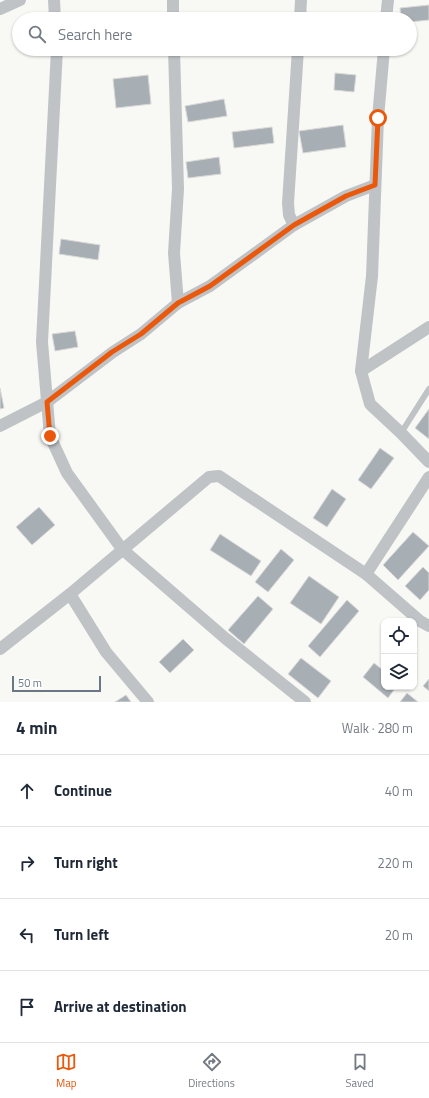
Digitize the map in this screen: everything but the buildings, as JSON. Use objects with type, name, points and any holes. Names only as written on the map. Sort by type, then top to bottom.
[{"type":"street","points":[[0,9],[20,0]]},
{"type":"street","points":[[54,0],[55,12]]},
{"type":"street","points":[[173,0],[173,12]]},
{"type":"street","points":[[300,12],[301,0]]},
{"type":"street","points":[[387,12],[388,0]]},
{"type":"street","points":[[57,56],[42,342],[50,436],[67,473],[122,549],[225,638],[305,702]]},
{"type":"street","points":[[174,56],[178,190],[174,253],[178,303]]},
{"type":"street","points":[[294,225],[289,214],[288,203],[298,56]]},
{"type":"street","points":[[383,56],[378,118],[372,276],[360,371],[370,404],[429,462]]},
{"type":"street","points":[[0,426],[47,402],[112,352],[141,334],[178,303],[210,286],[294,225],[346,196],[375,185]]},
{"type":"street","points":[[360,371],[429,327]]},
{"type":"street","points":[[0,649],[70,594],[209,477],[219,476],[366,574],[420,621],[429,626]]},
{"type":"street","points":[[366,574],[429,477]]},
{"type":"street","points":[[70,594],[106,652],[148,702]]},
{"type":"lane","points":[[401,433],[429,389]]},
{"type":"route","points":[[50,436],[47,402],[112,352],[141,334],[178,303],[210,286],[294,225],[346,196],[375,185],[378,118]]}]
